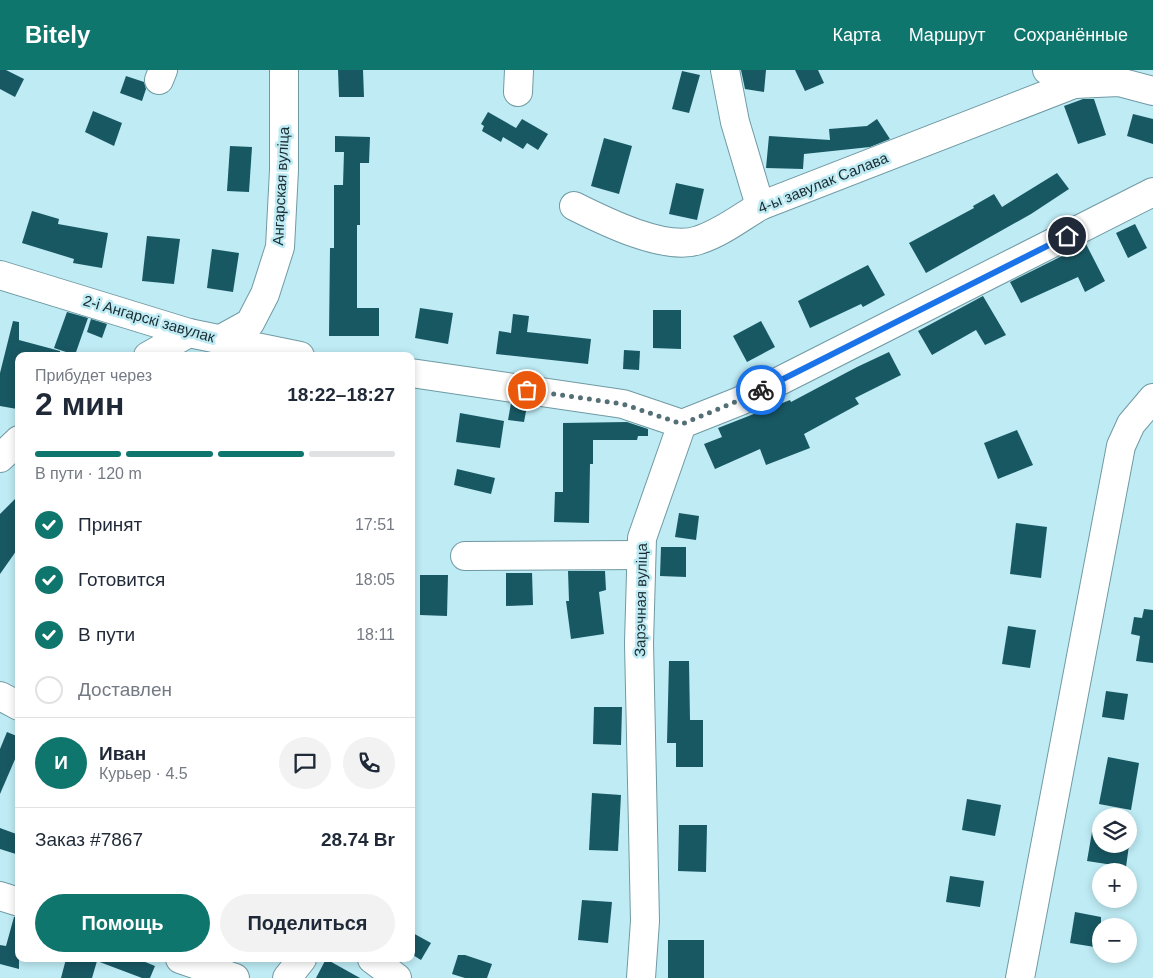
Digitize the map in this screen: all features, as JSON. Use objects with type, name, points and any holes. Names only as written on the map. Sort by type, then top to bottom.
[{"type":"street","name":"Ангарская вуліца","points":[[221,339],[250,323],[265,294],[280,247],[284,170],[284,70]]},
{"type":"street","points":[[726,70],[734,122],[760,206]]},
{"type":"street","points":[[1047,70],[1074,84],[1119,82],[1153,91]]},
{"type":"street","name":"4-ы завулак Салава","points":[[574,206],[596,217],[657,240],[686,243],[698,241],[719,231],[760,206],[1074,84]]},
{"type":"street","points":[[415,374],[623,404],[682,424],[740,400],[1153,192]]},
{"type":"street","name":"2-і Ангарскі завулак","points":[[0,275],[189,333],[281,352]]},
{"type":"street","points":[[155,352],[189,333]]},
{"type":"street","points":[[1020,978],[1121,446],[1131,424],[1153,398]]},
{"type":"street","name":"Зарэчная вуліца","points":[[641,978],[645,920],[639,643],[642,538],[682,424]]},
{"type":"street","points":[[0,458],[15,444]]},
{"type":"street","points":[[465,556],[641,555]]},
{"type":"street","points":[[0,696],[15,704]]},
{"type":"street","points":[[0,896],[15,901]]},
{"type":"street","points":[[189,962],[235,978]]},
{"type":"street","points":[[277,978],[279,962]]},
{"type":"street","points":[[287,978],[300,962]]},
{"type":"street","points":[[376,962],[397,978]]},
{"type":"building","points":[[0,70],[6,70],[24,79],[15,97],[0,89]]},
{"type":"building","points":[[338,70],[363,70],[364,97],[339,97]]},
{"type":"building","points":[[741,70],[766,70],[764,92],[745,89]]},
{"type":"building","points":[[795,70],[818,70],[824,83],[805,91]]},
{"type":"building","points":[[682,71],[700,75],[689,113],[672,109]]},
{"type":"building","points":[[126,76],[144,82],[146,89],[142,101],[120,93]]},
{"type":"building","points":[[1083,99],[1094,99],[1106,135],[1078,144],[1064,106]]},
{"type":"building","points":[[93,111],[122,123],[114,146],[85,132]]},
{"type":"building","points":[[488,112],[516,128],[522,119],[548,134],[538,150],[527,143],[523,149],[503,137],[501,142],[482,131],[484,126],[481,124]]},
{"type":"building","points":[[1133,114],[1153,119],[1153,144],[1127,136]]},
{"type":"building","points":[[877,119],[890,139],[870,147],[804,154],[803,169],[766,168],[769,136],[830,140],[829,129],[867,126]]},
{"type":"building","points":[[335,136],[370,137],[369,163],[360,163],[360,225],[357,225],[357,308],[379,308],[379,336],[329,336],[330,248],[334,248],[334,185],[343,185],[344,152],[335,152]]},
{"type":"building","points":[[604,138],[632,146],[619,194],[591,186]]},
{"type":"building","points":[[230,146],[252,147],[249,192],[227,191]]},
{"type":"building","points":[[1057,173],[1069,189],[1031,214],[926,273],[909,243],[974,208],[973,206],[994,194],[1002,207]]},
{"type":"building","points":[[676,183],[704,189],[697,220],[669,214]]},
{"type":"building","points":[[32,211],[59,219],[58,224],[108,233],[102,268],[73,263],[74,259],[22,243]]},
{"type":"building","points":[[1135,224],[1147,248],[1128,258],[1116,233]]},
{"type":"building","points":[[147,236],[180,239],[174,284],[142,281]]},
{"type":"building","points":[[1086,244],[1105,281],[1085,292],[1078,277],[1021,303],[1010,282]]},
{"type":"building","points":[[212,249],[239,253],[233,292],[207,288]]},
{"type":"building","points":[[868,265],[885,295],[863,307],[861,304],[810,328],[798,301]]},
{"type":"building","points":[[983,296],[1006,335],[985,345],[976,330],[932,355],[918,331]]},
{"type":"building","points":[[420,308],[453,313],[448,344],[415,338]]},
{"type":"building","points":[[653,310],[681,310],[681,349],[653,348]]},
{"type":"building","points":[[67,312],[88,318],[76,352],[66,352],[54,348]]},
{"type":"building","points":[[513,314],[529,316],[527,332],[591,339],[588,364],[496,354],[499,331],[511,333]]},
{"type":"building","points":[[91,319],[107,324],[102,338],[87,332]]},
{"type":"building","points":[[13,321],[19,322],[19,340],[60,351],[15,352],[15,409],[0,406],[0,373]]},
{"type":"building","points":[[761,321],[775,347],[747,362],[733,336]]},
{"type":"building","points":[[624,350],[640,351],[639,370],[623,369]]},
{"type":"building","points":[[889,352],[901,375],[855,398],[859,404],[804,434],[810,448],[766,465],[760,449],[715,469],[704,444],[722,437],[718,428],[790,400],[791,402]]},
{"type":"building","points":[[511,403],[527,406],[524,422],[508,420]]},
{"type":"building","points":[[460,413],[504,421],[500,448],[456,442]]},
{"type":"building","points":[[627,422],[648,429],[648,436],[638,436],[637,440],[593,440],[593,464],[590,464],[589,523],[554,522],[555,492],[563,492],[563,423]]},
{"type":"building","points":[[1017,430],[1033,465],[998,479],[984,443]]},
{"type":"building","points":[[457,469],[495,478],[491,494],[454,485]]},
{"type":"building","points":[[15,499],[15,553],[0,574],[0,514]]},
{"type":"building","points":[[679,513],[699,516],[696,540],[675,537]]},
{"type":"building","points":[[1016,523],[1047,527],[1041,578],[1010,574]]},
{"type":"building","points":[[661,547],[686,547],[686,577],[660,576]]},
{"type":"building","points":[[568,571],[605,571],[606,590],[599,592],[604,634],[571,639],[566,601],[569,601]]},
{"type":"building","points":[[506,573],[532,573],[533,605],[506,606]]},
{"type":"building","points":[[420,575],[448,575],[447,616],[420,615]]},
{"type":"building","points":[[1144,609],[1153,610],[1153,663],[1136,661],[1140,636],[1131,634],[1134,617],[1142,618]]},
{"type":"building","points":[[1008,626],[1036,630],[1030,668],[1002,664]]},
{"type":"building","points":[[669,661],[689,661],[690,720],[703,720],[703,767],[676,767],[676,743],[667,743]]},
{"type":"building","points":[[1106,691],[1128,694],[1124,720],[1102,717]]},
{"type":"building","points":[[594,707],[622,707],[621,745],[593,744]]},
{"type":"building","points":[[7,732],[15,735],[15,759],[0,794],[0,749]]},
{"type":"building","points":[[1108,757],[1139,763],[1131,808],[1099,804]]},
{"type":"building","points":[[592,793],[621,795],[618,851],[589,850]]},
{"type":"building","points":[[967,799],[1001,805],[995,836],[962,830]]},
{"type":"building","points":[[679,825],[707,825],[706,872],[678,871]]},
{"type":"building","points":[[0,828],[15,834],[15,854],[0,849]]},
{"type":"building","points":[[1092,832],[1092,853],[1128,853],[1127,863],[1087,861]]},
{"type":"building","points":[[950,876],[984,881],[980,907],[946,902]]},
{"type":"building","points":[[582,900],[612,902],[608,943],[578,940]]},
{"type":"building","points":[[1075,912],[1101,917],[1092,918],[1092,947],[1070,943]]},
{"type":"building","points":[[15,917],[15,962],[19,962],[19,969],[0,964],[0,945],[6,946]]},
{"type":"building","points":[[415,934],[431,943],[421,960],[415,956]]},
{"type":"building","points":[[668,940],[704,940],[704,978],[668,978]]},
{"type":"building","points":[[458,955],[465,955],[492,964],[487,978],[465,978],[452,974]]},
{"type":"building","points":[[65,962],[97,962],[92,978],[61,978]]},
{"type":"building","points":[[100,962],[145,962],[155,966],[150,978],[142,978]]},
{"type":"building","points":[[324,962],[331,962],[360,978],[316,978]]},
{"type":"way so far","points":[[527,390],[623,404],[682,424],[761,390]]},
{"type":"route","points":[[761,390],[1067,236]]}]
